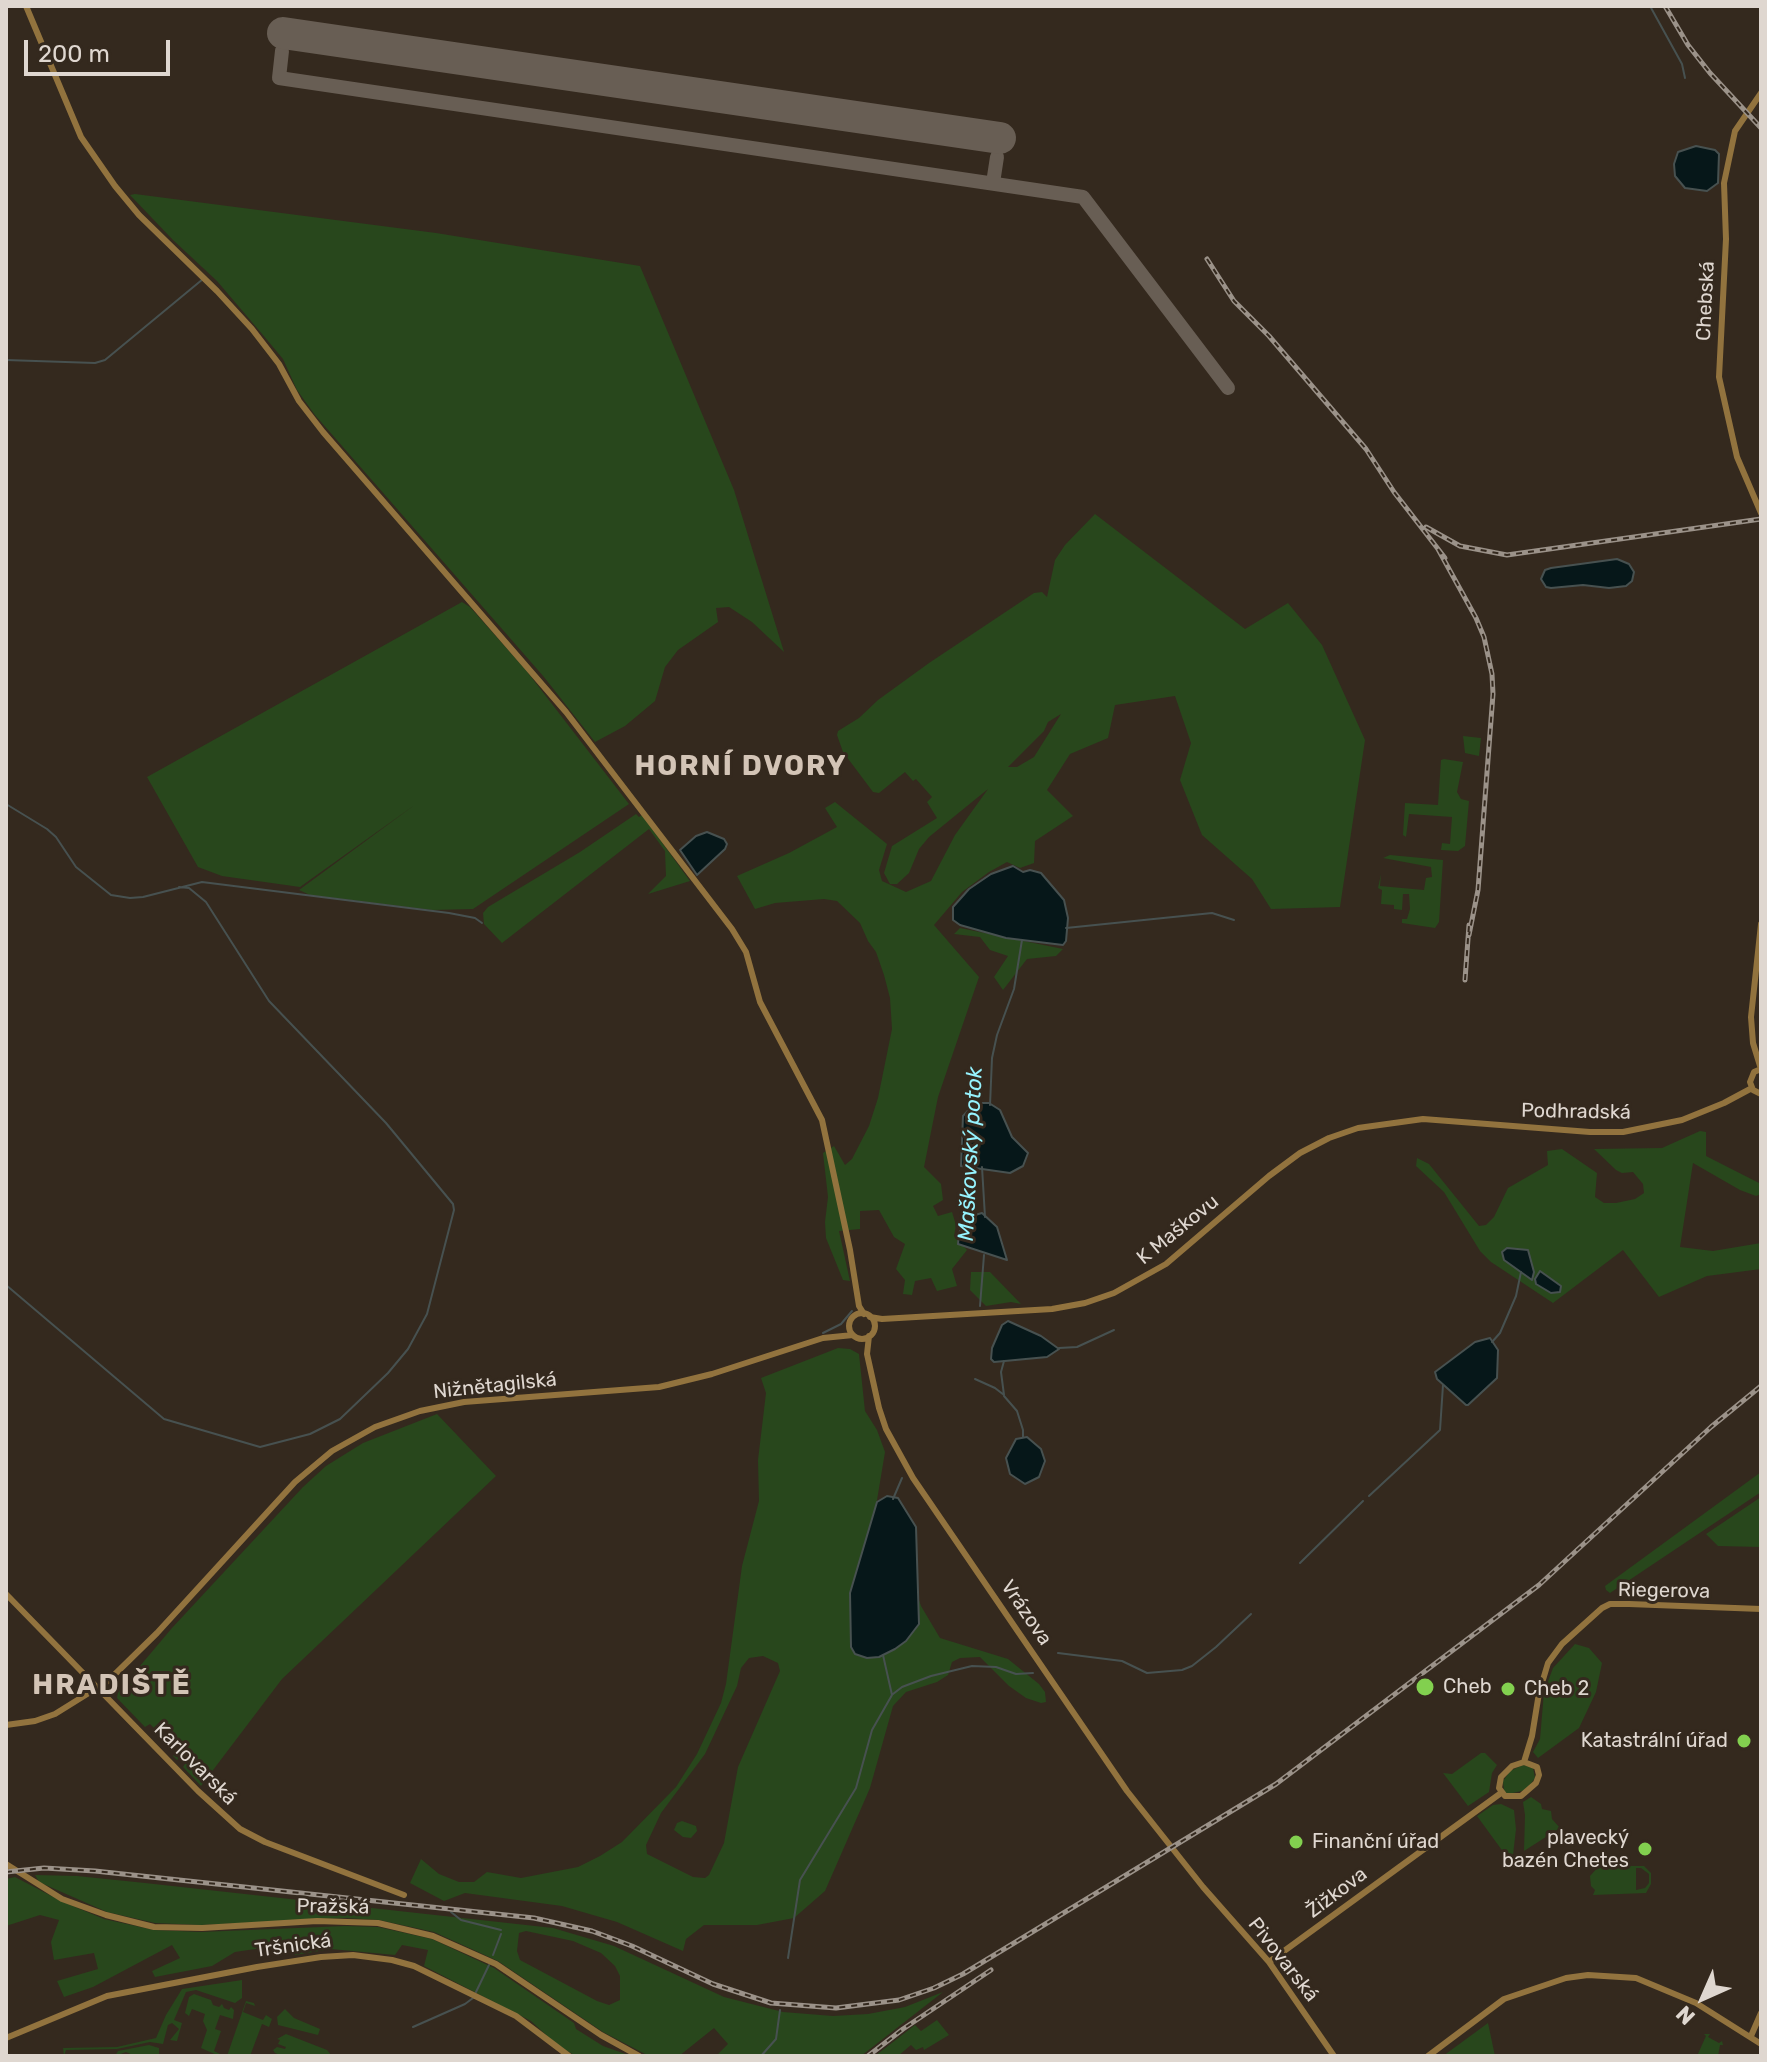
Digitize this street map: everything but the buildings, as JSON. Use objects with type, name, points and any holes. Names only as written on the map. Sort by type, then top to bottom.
[{"type":"street","points":[[26,6],[81,137],[115,186],[139,215],[252,329],[279,364],[299,401],[315,421],[566,712],[732,929],[746,952],[760,1002],[822,1120],[850,1250],[859,1306],[849,1323],[823,1338]]},
{"type":"street","name":"Chebská","points":[[1761,93],[1735,131],[1724,183],[1726,239],[1719,377],[1737,457],[1761,513]]},
{"type":"street","points":[[1761,924],[1751,1017],[1753,1043],[1761,1069],[1752,1074],[1752,1088],[1761,1094]]},
{"type":"street","name":"Podhradská","points":[[1391,1121],[1438,1120],[1623,1132],[1682,1120],[1752,1088]]},
{"type":"street","name":"K Maškovu","points":[[867,1315],[898,1318],[1052,1309],[1085,1303],[1114,1293],[1166,1264],[1300,1153],[1343,1132],[1391,1121]]},
{"type":"street","points":[[859,1306],[874,1329]]},
{"type":"street","points":[[855,1316],[867,1315]]},
{"type":"street","points":[[855,1336],[869,1336],[874,1329],[898,1318]]},
{"type":"street","points":[[849,1323],[867,1354]]},
{"type":"street","name":"Nižnětagilská","points":[[6,1725],[55,1714],[97,1689],[140,1651],[295,1482],[332,1451],[361,1434],[406,1415],[449,1404],[659,1387],[712,1374],[823,1338],[855,1336]]},
{"type":"street","name":"Vrázova","points":[[869,1336],[867,1354],[879,1408],[896,1449],[1127,1791],[1203,1887]]},
{"type":"street","name":"Karlovarská","points":[[6,1594],[216,1809],[240,1829],[265,1842],[404,1895]]},
{"type":"street","name":"Riegerova","points":[[1524,1762],[1548,1663],[1562,1644],[1602,1608],[1610,1604],[1629,1604],[1761,1609]]},
{"type":"street","points":[[1524,1762],[1533,1764],[1538,1770],[1535,1785],[1517,1797],[1501,1793],[1499,1784],[1504,1773],[1513,1765],[1524,1762]]},
{"type":"street","name":"Žižkova","points":[[1269,1962],[1501,1793]]},
{"type":"street","name":"Pražská","points":[[6,1864],[62,1899],[106,1915],[154,1927],[202,1928],[317,1921],[378,1923],[433,1936],[496,1964],[601,2035],[639,2056]]},
{"type":"street","name":"Pivovarská","points":[[1203,1887],[1269,1962],[1334,2056]]},
{"type":"street","name":"Tršnická","points":[[6,2038],[107,1996],[257,1967],[353,1955],[403,1962],[425,1971],[516,2016],[569,2056]]},
{"type":"street","points":[[1428,2056],[1504,1999],[1566,1978],[1588,1975],[1636,1978],[1696,2003],[1761,2044]]},
{"type":"street","points":[[1751,2036],[1761,2013]]},
{"type":"green space","points":[[130,195],[436,233],[640,266],[734,490],[784,652],[752,622],[729,607],[716,608],[718,622],[678,650],[665,667],[655,701],[625,726],[595,742],[544,677],[315,415],[297,390],[283,359],[263,335],[217,281]]},
{"type":"green space","points":[[1095,514],[1245,629],[1288,603],[1322,645],[1365,740],[1340,907],[1271,909],[1252,879],[1202,835],[1180,780],[1191,743],[1175,696],[1115,705],[1108,738],[1070,754],[1047,790],[1073,816],[1035,841],[1034,863],[1020,868],[1007,862],[989,872],[962,892],[934,925],[979,977],[938,1097],[924,1167],[941,1184],[943,1200],[933,1206],[938,1216],[952,1212],[956,1225],[954,1236],[967,1250],[952,1269],[957,1286],[937,1291],[931,1278],[915,1281],[912,1295],[903,1294],[905,1280],[896,1269],[905,1244],[894,1237],[879,1210],[860,1211],[860,1229],[839,1231],[850,1281],[843,1280],[826,1238],[828,1197],[823,1153],[834,1146],[845,1165],[852,1159],[869,1126],[892,1029],[890,998],[884,975],[860,923],[837,901],[824,899],[775,903],[755,909],[737,876],[837,827],[825,808],[835,802],[887,844],[879,870],[882,881],[906,892],[931,881],[955,835],[988,789],[929,837],[919,849],[909,873],[897,884],[890,884],[884,873],[892,846],[937,818],[927,802],[932,797],[905,772],[879,793],[873,792],[843,752],[838,731],[929,663],[1034,593],[1042,592],[1047,597],[1055,560]],"holes":[[[1061,714],[1034,757],[1017,767],[1008,767],[1044,731],[1048,722]]]},
{"type":"green space","points":[[462,602],[470,607],[525,669],[629,804],[473,909],[432,910],[310,895],[299,890],[416,804],[300,887],[222,876],[198,867],[147,777]]},
{"type":"green space","points":[[1463,736],[1481,738],[1479,756],[1465,753]]},
{"type":"green space","points":[[1441,760],[1463,762],[1457,792],[1461,799],[1469,801],[1465,846],[1458,851],[1441,850],[1442,843],[1450,844],[1452,817],[1409,814],[1406,837],[1403,835],[1405,803],[1438,805]]},
{"type":"green space","points":[[636,814],[639,817],[642,815],[690,881],[648,894],[666,876],[665,851],[649,829],[502,943],[484,924],[483,913],[488,907]]},
{"type":"green space","points":[[1390,855],[1443,860],[1439,922],[1435,928],[1402,923],[1410,909],[1409,894],[1403,894],[1402,910],[1394,909],[1394,905],[1381,904],[1382,890],[1378,888],[1381,874],[1380,886],[1424,890],[1426,878],[1432,877],[1431,867],[1383,858]]},
{"type":"green space","points":[[960,928],[1063,949],[1056,956],[1027,959],[1003,990],[994,977],[1008,956],[990,950],[980,937],[954,934]]},
{"type":"green space","points":[[1700,1131],[1706,1132],[1706,1156],[1761,1184],[1761,1194],[1756,1196],[1740,1190],[1693,1163],[1680,1247],[1713,1251],[1761,1243],[1761,1269],[1707,1276],[1659,1297],[1623,1250],[1553,1303],[1491,1262],[1480,1251],[1444,1192],[1416,1166],[1417,1158],[1429,1164],[1479,1226],[1486,1225],[1494,1217],[1508,1188],[1548,1165],[1547,1151],[1562,1149],[1597,1173],[1595,1197],[1604,1203],[1616,1203],[1635,1199],[1644,1193],[1643,1184],[1633,1172],[1616,1170],[1594,1149],[1662,1148]]},
{"type":"green space","points":[[971,1272],[990,1272],[1021,1304],[1011,1302],[986,1306],[970,1290]]},
{"type":"green space","points":[[838,1348],[859,1354],[865,1411],[877,1430],[885,1452],[876,1506],[850,1593],[851,1643],[884,1655],[905,1641],[917,1628],[916,1591],[940,1638],[1008,1659],[1039,1684],[1045,1692],[1046,1702],[1026,1698],[980,1657],[960,1658],[952,1662],[948,1675],[937,1682],[906,1692],[893,1706],[870,1788],[825,1891],[794,1918],[757,1925],[704,1925],[686,1939],[683,1951],[617,1922],[562,1906],[465,1893],[444,1901],[410,1883],[421,1859],[439,1874],[459,1882],[474,1882],[487,1872],[521,1878],[578,1867],[622,1842],[676,1787],[697,1754],[721,1703],[726,1684],[742,1566],[759,1501],[758,1460],[766,1393],[761,1378]],"holes":[[[763,1656],[778,1663],[780,1671],[738,1767],[724,1843],[709,1875],[705,1878],[693,1877],[647,1854],[646,1845],[661,1813],[705,1754],[737,1686],[741,1668],[749,1658]]]},
{"type":"green space","points":[[437,1414],[496,1476],[282,1679],[201,1786],[183,1767],[185,1764],[180,1758],[177,1760],[173,1756],[176,1752],[172,1745],[176,1741],[171,1732],[161,1723],[155,1729],[150,1724],[145,1727],[117,1698],[118,1692],[172,1628],[326,1466],[363,1443]]},
{"type":"green space","points":[[1761,1472],[1761,1492],[1610,1593],[1606,1590],[1605,1586]]},
{"type":"green space","points":[[1761,1497],[1761,1547],[1718,1546],[1706,1534]]},
{"type":"green space","points":[[1575,1644],[1589,1648],[1602,1663],[1596,1692],[1579,1728],[1538,1758],[1533,1752],[1540,1739],[1544,1692],[1553,1668]]},
{"type":"green space","points":[[1481,1753],[1497,1765],[1492,1773],[1489,1792],[1468,1806],[1443,1773],[1452,1774]]},
{"type":"green space","points":[[1523,1765],[1533,1768],[1535,1778],[1526,1790],[1508,1794],[1504,1791],[1503,1781],[1510,1771]]},
{"type":"green space","points":[[1531,1797],[1541,1804],[1542,1809],[1551,1811],[1552,1819],[1560,1828],[1524,1851],[1523,1802]]},
{"type":"green space","points":[[1501,1804],[1514,1810],[1516,1829],[1512,1864],[1477,1816],[1493,1805]]},
{"type":"green space","points":[[682,1821],[696,1826],[697,1831],[691,1838],[683,1837],[674,1830],[677,1823]]},
{"type":"green space","points":[[1599,1866],[1644,1866],[1651,1873],[1651,1884],[1646,1893],[1593,1895],[1595,1890],[1591,1886],[1590,1876]],"holes":[[[1636,1868],[1649,1874],[1649,1883],[1645,1888],[1636,1890]]]},
{"type":"green space","points":[[35,1875],[77,1876],[553,1928],[614,1946],[724,1997],[783,2012],[833,2016],[868,2014],[905,2007],[943,1992],[861,2056],[716,2056],[728,2044],[714,2028],[679,2056],[649,2056],[603,2032],[498,1961],[434,1932],[379,1920],[346,1918],[200,1925],[155,1923],[107,1912],[39,1882]],"holes":[[[526,1931],[573,1941],[601,1953],[615,1966],[620,1976],[620,2000],[609,2005],[597,2001],[520,1960],[517,1951],[519,1933]]]},
{"type":"green space","points":[[15,1877],[104,1919],[154,1930],[201,1932],[378,1927],[432,1939],[494,1968],[574,2023],[576,2029],[603,2046],[631,2056],[574,2055],[556,2044],[531,2021],[424,1966],[428,1950],[402,1945],[395,1955],[331,1949],[295,1955],[289,1944],[235,1952],[212,1966],[155,1977],[152,1971],[180,1958],[172,1945],[93,1987],[64,1997],[57,1981],[98,1969],[94,1953],[54,1960],[51,1942],[59,1920],[40,1915],[6,1926],[6,1879]]},
{"type":"green space","points":[[242,1980],[242,1998],[235,2003],[196,1990],[186,1992],[174,2020],[182,2023],[177,2041],[170,2040],[179,2029],[172,2023],[168,2025],[163,2044],[150,2042],[117,2049],[66,2050],[64,2056],[63,2048],[117,2047],[156,2038],[182,1989]]},
{"type":"green space","points":[[194,1994],[211,2000],[213,2005],[219,2007],[222,2004],[224,2008],[234,2010],[233,2019],[220,2015],[215,2029],[221,2031],[214,2051],[219,2056],[201,2048],[207,2030],[203,2021],[205,2014],[192,2009],[189,2016],[185,2013],[189,1997]]},
{"type":"green space","points":[[246,2001],[255,2006],[246,2003],[243,2012],[263,2020],[266,2015],[272,2019],[269,2027],[262,2024],[250,2056],[227,2056]]},
{"type":"green space","points":[[285,2009],[294,2018],[320,2029],[318,2035],[278,2025],[277,2017]]},
{"type":"green space","points":[[937,2020],[949,2035],[924,2050],[923,2047],[916,2050],[911,2045],[898,2056],[875,2056],[915,2025],[921,2031]]},
{"type":"green space","points":[[1488,2023],[1495,2056],[1443,2056]]},
{"type":"green space","points":[[286,2034],[327,2050],[332,2056],[282,2056],[275,2053],[273,2050],[277,2047],[285,2049],[277,2039]]},
{"type":"green space","points":[[1704,2034],[1710,2034],[1708,2037],[1719,2043],[1722,2041],[1718,2056],[1697,2056],[1706,2036]]},
{"type":"green space","points":[[149,2045],[159,2048],[159,2056],[135,2056],[126,2052],[115,2056],[118,2051]]},
{"type":"water","points":[[1696,146],[1715,150],[1719,154],[1718,183],[1707,191],[1685,188],[1675,176],[1674,164],[1678,152]]},
{"type":"water","points":[[1617,559],[1629,564],[1634,572],[1632,581],[1626,586],[1551,588],[1546,587],[1541,579],[1545,570],[1551,568]]},
{"type":"water","points":[[707,832],[724,839],[727,844],[697,875],[680,850],[696,836]]},
{"type":"water","points":[[1013,866],[1023,872],[1041,873],[1064,900],[1068,918],[1063,945],[1006,938],[960,925],[953,920],[953,907],[969,889],[991,874]]},
{"type":"water","points":[[975,1103],[989,1103],[1000,1110],[1012,1137],[1028,1153],[1023,1166],[1010,1173],[961,1166],[963,1116]]},
{"type":"water","points":[[982,1213],[997,1227],[1007,1260],[958,1244],[959,1233],[968,1217]]},
{"type":"water","points":[[1507,1248],[1528,1250],[1534,1272],[1532,1280],[1504,1260],[1502,1252]]},
{"type":"water","points":[[1540,1271],[1561,1286],[1560,1292],[1551,1293],[1536,1284],[1535,1279]]},
{"type":"water","points":[[1008,1321],[1041,1336],[1059,1349],[1047,1357],[994,1362],[991,1359],[992,1348],[1002,1325]]},
{"type":"water","points":[[1490,1338],[1498,1350],[1497,1378],[1466,1405],[1437,1379],[1435,1372],[1475,1342]]},
{"type":"water","points":[[1027,1437],[1041,1449],[1045,1461],[1039,1477],[1025,1484],[1010,1474],[1006,1458],[1016,1439]]},
{"type":"water","points":[[887,1496],[898,1498],[916,1527],[919,1624],[895,1649],[879,1657],[867,1658],[855,1654],[851,1647],[850,1593],[877,1502]]},
{"type":"waterway","points":[[1650,6],[1682,64],[1685,78]]},
{"type":"waterway","points":[[6,360],[95,363],[105,360],[203,279]]},
{"type":"waterway","points":[[6,804],[47,829],[76,867],[111,895],[143,897],[202,882],[449,913],[475,918],[482,923]]},
{"type":"waterway","points":[[6,1285],[164,1419],[260,1447],[310,1434],[340,1419],[408,1349],[427,1314],[453,1204],[386,1123],[269,1001],[206,902],[189,888],[179,887]]},
{"type":"waterway","name":"Maškovský potok","points":[[1066,928],[1212,913],[1234,920]]},
{"type":"waterway","name":"Maškovský potok","points":[[990,1105],[992,1058],[1014,989],[1022,940]]},
{"type":"waterway","name":"Maškovský potok","points":[[982,1167],[985,1217]]},
{"type":"waterway","name":"Maškovský potok","points":[[980,1306],[984,1255]]},
{"type":"waterway","points":[[1492,1342],[1500,1333],[1516,1296],[1521,1272]]},
{"type":"waterway","points":[[823,1333],[841,1324],[852,1311]]},
{"type":"waterway","points":[[1059,1348],[1077,1347],[1114,1330]]},
{"type":"waterway","points":[[975,1379],[1004,1395],[1001,1372],[1004,1361]]},
{"type":"waterway","points":[[1369,1496],[1440,1430],[1443,1385]]},
{"type":"waterway","points":[[1004,1396],[1017,1411],[1023,1437]]},
{"type":"waterway","name":"Maškovský potok","points":[[893,1499],[902,1478]]},
{"type":"waterway","points":[[1300,1563],[1363,1501]]},
{"type":"waterway","points":[[1058,1653],[1122,1661],[1147,1673],[1182,1670],[1216,1647],[1251,1614]]},
{"type":"waterway","name":"Maškovský potok","points":[[788,1958],[800,1880],[856,1788],[872,1730],[892,1695],[883,1655]]},
{"type":"waterway","points":[[893,1694],[902,1687],[931,1676],[972,1666],[996,1667],[1016,1674],[1033,1673]]},
{"type":"waterway","points":[[451,1912],[461,1920],[501,1930]]},
{"type":"waterway","points":[[493,1955],[501,1934]]},
{"type":"waterway","points":[[476,1992],[489,1965]]},
{"type":"waterway","points":[[413,2027],[473,1998]]},
{"type":"waterway","name":"Maškovský potok","points":[[761,2056],[776,2039],[780,2010]]},
{"type":"taxiway","points":[[282,51],[279,78],[1083,197],[1228,388]]},
{"type":"taxiway","points":[[993,183],[997,157]]},
{"type":"runway","points":[[283,33],[1000,138]]},
{"type":"railway","points":[[1665,6],[1688,45],[1710,73],[1761,128]]},
{"type":"railway","points":[[1207,259],[1234,301],[1269,336],[1366,449],[1394,492],[1445,558]]},
{"type":"railway","points":[[1426,527],[1460,546],[1507,555],[1761,519]]},
{"type":"railway","points":[[1438,549],[1476,618],[1484,637],[1492,674],[1478,890],[1469,935]]},
{"type":"railway","points":[[1465,980],[1469,925]]},
{"type":"railway","points":[[6,1872],[44,1868],[95,1871],[534,1918],[592,1931],[713,1984],[771,2003],[836,2008],[899,2000],[963,1974],[1276,1784],[1539,1585],[1711,1427],[1761,1386]]},
{"type":"railway","points":[[868,2056],[991,1970]]},
{"type":"place","name":"Cheb","points":[[1425,1687]]},
{"type":"place","name":"Cheb 2","points":[[1508,1689]]},
{"type":"place","name":"Katastrální úřad","points":[[1744,1741]]},
{"type":"place","name":"Finanční úřad","points":[[1296,1842]]},
{"type":"place","name":"plavecký bazén Chetes","points":[[1645,1849]]},
{"type":"district","name":"HORNÍ DVORY","points":[[741,767]]},
{"type":"district","name":"HRADIŠTĚ","points":[[112,1686]]}]
